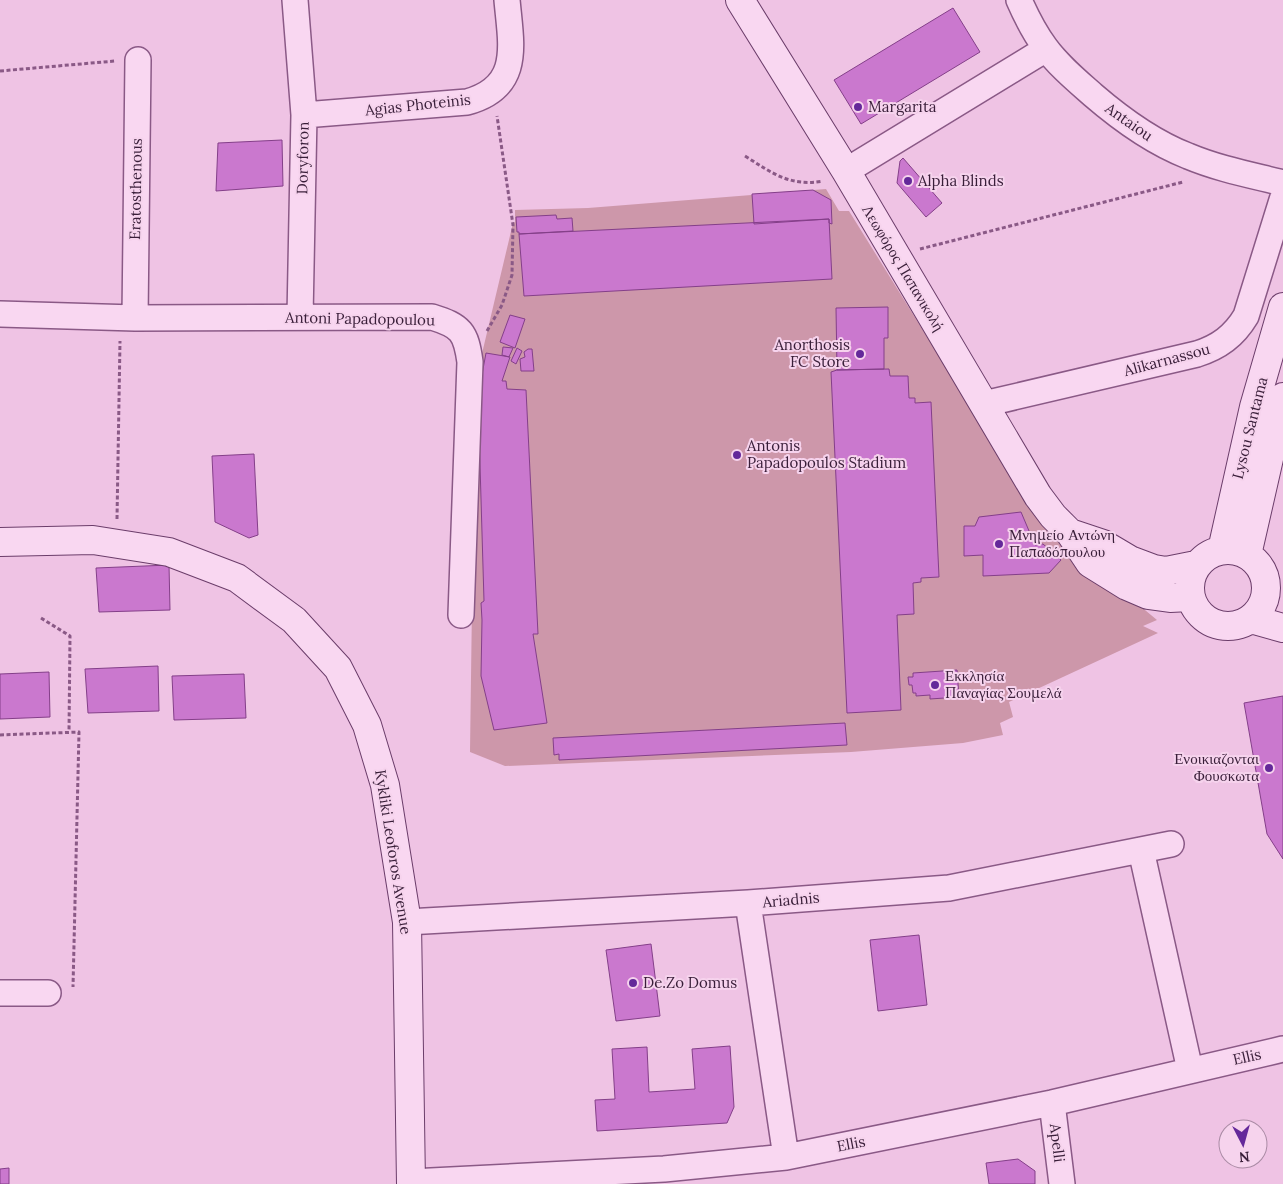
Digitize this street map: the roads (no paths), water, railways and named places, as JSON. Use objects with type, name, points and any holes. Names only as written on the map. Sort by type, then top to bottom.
[{"type":"street","name":"Doryforon","points":[[295,0],[304,115],[300,317]]},
{"type":"street","name":"Agias Photeinis","points":[[304,115],[467,102],[487,94],[503,81],[508,67],[510,46],[507,0]]},
{"type":"street","name":"Λεωφόρος Παπανικολή","points":[[740,0],[846,171],[1038,496],[1052,516],[1070,533],[1090,563],[1127,586],[1148,594],[1170,598],[1190,597]]},
{"type":"street","name":"Antaiou","points":[[1019,0],[1046,49],[1080,84],[1110,110],[1151,138],[1186,156],[1211,165],[1283,183]]},
{"type":"street","points":[[846,171],[1046,49]]},
{"type":"street","name":"Eratosthenous","points":[[128,318],[138,60]]},
{"type":"street","name":"Alikarnassou","points":[[984,404],[1197,354],[1220,345],[1239,328],[1246,316],[1283,197]]},
{"type":"street","name":"Lysou Santama","points":[[1234,552],[1254,406],[1283,308]]},
{"type":"street","name":"Antoni Papadopoulou","points":[[0,314],[128,318],[432,317],[447,322],[461,331],[467,342],[470,362],[461,615]]},
{"type":"street","name":"Lysou Santama","points":[[1234,552],[1281,409]]},
{"type":"street","name":"Λεωφόρος Παπανικολή","points":[[1070,533],[1103,544],[1130,560],[1154,570],[1166,571],[1196,565]]},
{"type":"street","name":"Kykliki Leoforos Avenue","points":[[0,542],[94,540],[170,552],[237,578],[294,620],[338,668],[367,725],[385,785],[407,922],[411,1183]]},
{"type":"street","points":[[1212,552],[1234,552],[1257,563],[1275,596],[1265,599],[1260,610],[1251,619],[1227,627],[1215,624],[1204,618],[1195,609],[1190,597],[1190,581],[1196,565],[1212,552]]},
{"type":"street","points":[[1251,619],[1283,628]]},
{"type":"street","name":"Ariadnis","points":[[407,922],[748,904],[949,888],[1171,844]]},
{"type":"street","points":[[1141,850],[1190,1070]]},
{"type":"street","points":[[748,904],[786,1157]]},
{"type":"street","points":[[0,993],[48,993]]},
{"type":"street","name":"Ellis","points":[[411,1183],[664,1169],[786,1157],[1052,1103],[1283,1049]]},
{"type":"street","name":"Apelli","points":[[1052,1103],[1062,1184]]},
{"type":"place","name":"Margarita","points":[[858,107]]},
{"type":"place","name":"Alpha Blinds","points":[[908,181]]},
{"type":"place","name":"Anorthosis FC Store","points":[[860,354]]},
{"type":"place","name":"Antonis Papadopoulos Stadium","points":[[737,455]]},
{"type":"place","name":"Μνημείο Αντώνη Παπαδόπουλου","points":[[999,544]]},
{"type":"place","name":"Εκκλησία Παναγίας Σουμελά","points":[[935,685]]},
{"type":"place","name":"Ενοικιαζονται Φουσκωτα","points":[[1269,768]]},
{"type":"place","name":"De.Zo Domus","points":[[633,983]]}]
